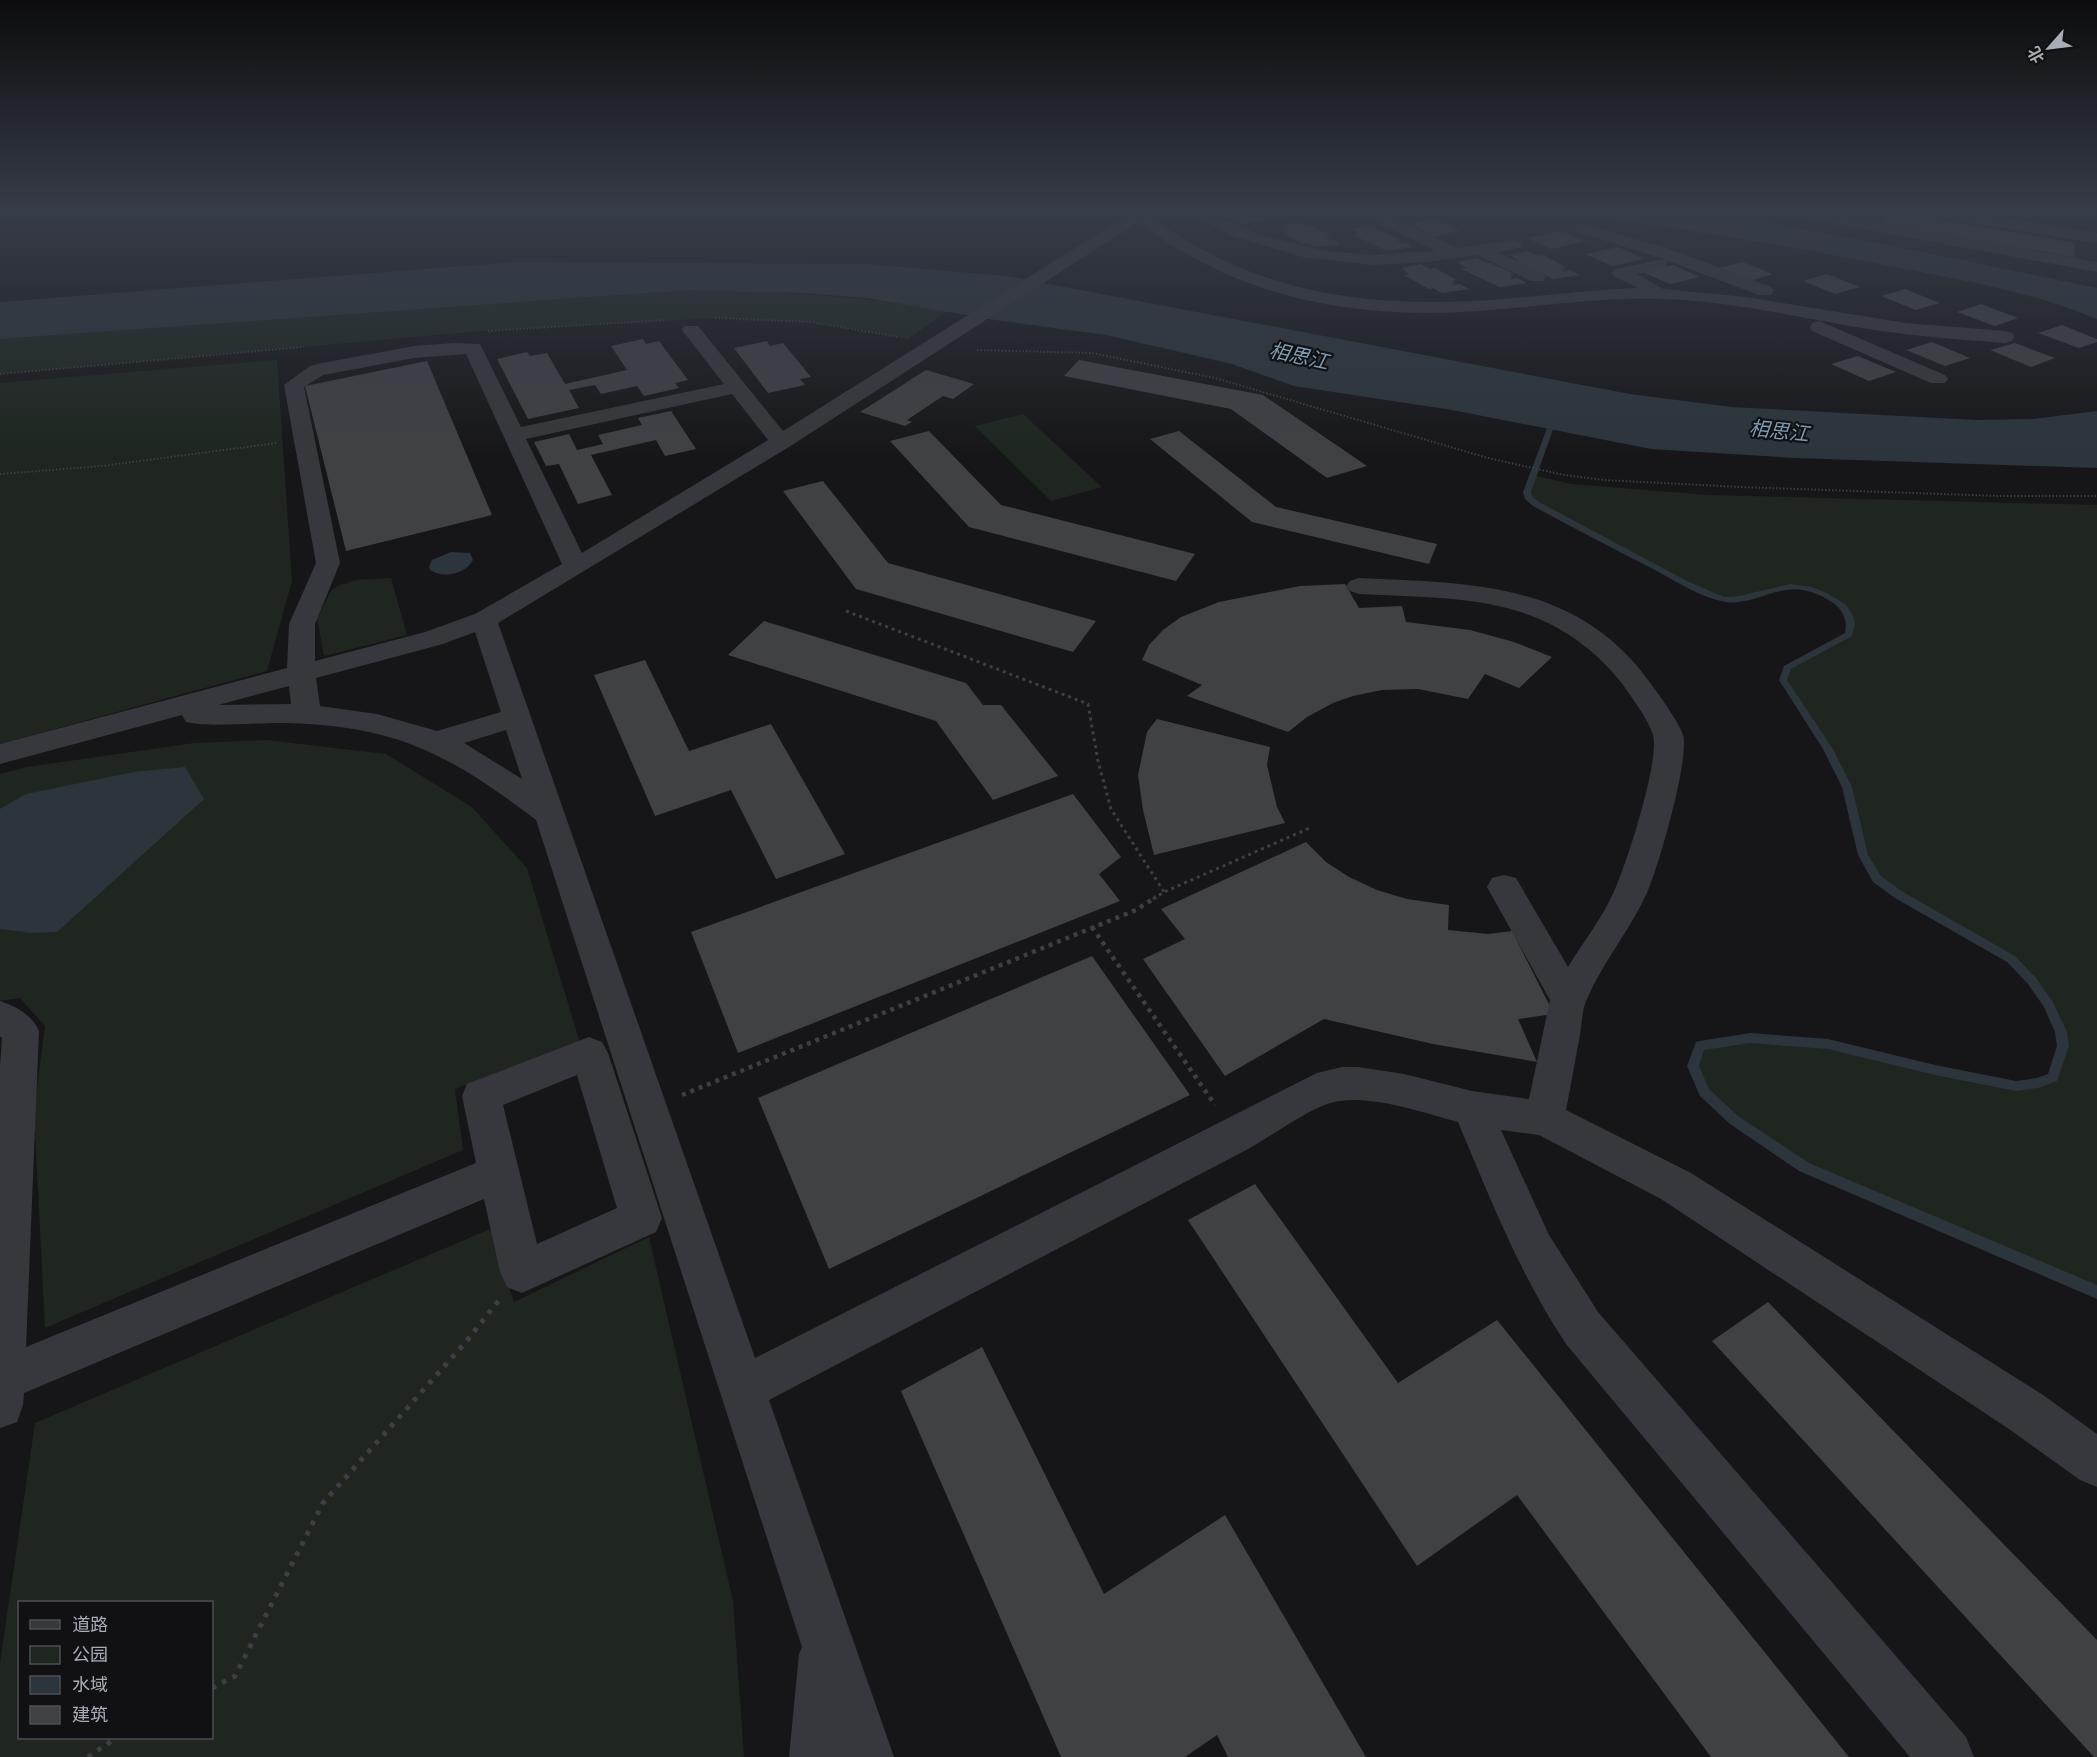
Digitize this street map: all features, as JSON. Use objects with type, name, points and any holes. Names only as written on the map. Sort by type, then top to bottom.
[{"type":"street","points":[[0,754],[434,638],[484,620],[576,567],[781,442],[1013,293]]},
{"type":"street","points":[[1298,293],[1331,300],[1448,308],[1613,295],[1665,294],[1759,303],[1910,329],[2005,337]]},
{"type":"street","points":[[1433,293],[1442,296]]},
{"type":"street","points":[[1759,303],[1770,294],[1767,293]]},
{"type":"street","points":[[1759,303],[1938,379]]},
{"type":"street","points":[[691,330],[781,442]]},
{"type":"street","points":[[307,716],[301,674],[302,624],[328,563],[294,385],[304,376],[317,370],[448,348],[473,348],[576,567]]},
{"type":"street","points":[[514,435],[737,387]]},
{"type":"street","points":[[1359,586],[1443,590],[1518,602],[1550,612],[1578,627],[1612,654],[1641,689],[1664,727],[1670,746],[1657,809],[1631,892],[1568,999],[1545,1119]]},
{"type":"street","points":[[484,620],[866,1757]]},
{"type":"street","points":[[135,718],[270,713],[356,720],[399,729],[435,742],[473,762],[549,815]]},
{"type":"street","points":[[435,742],[517,717]]},
{"type":"street","points":[[1504,887],[1568,999]]},
{"type":"street","points":[[0,1016],[21,1031],[2,1392],[499,1173]]},
{"type":"street","points":[[589,1053],[640,1218],[522,1272],[499,1173],[481,1096],[589,1053]]},
{"type":"street","points":[[742,1389],[1236,1135],[1307,1095],[1330,1086],[1350,1083],[1404,1091],[1472,1108],[1545,1119],[1676,1186],[2026,1412],[2097,1463]]},
{"type":"street","points":[[1472,1108],[1541,1266],[1560,1298],[1590,1338],[1946,1757]]},
{"type":"street","points":[[611,1125],[648,1109]]},
{"type":"street","points":[[817,1757],[827,1641]]},
{"type":"path","points":[[933,345],[994,351],[1092,353],[1159,366],[1215,378],[1548,473],[1604,480],[1740,487],[1998,496],[2097,496]]},
{"type":"path","points":[[0,474],[102,466],[304,438]]},
{"type":"path","points":[[846,611],[1088,704],[1098,761],[1112,809],[1164,892]]},
{"type":"path","points":[[648,1109],[1136,910],[1164,892],[1312,827]]},
{"type":"path","points":[[1092,927],[1236,1135]]},
{"type":"path","points":[[213,1687],[235,1676],[323,1503],[465,1343],[522,1272]]},
{"type":"path","points":[[88,1757],[113,1739]]},
{"type":"green space","points":[[647,293],[771,293],[949,310],[908,339],[811,322],[714,318],[482,331],[0,374],[0,339]]},
{"type":"green space","points":[[277,360],[292,581],[267,671],[0,744],[0,383]]},
{"type":"green space","points":[[1023,414],[1102,487],[1051,501],[975,426]]},
{"type":"green space","points":[[1533,475],[1571,484],[1708,495],[2097,505],[2097,1292],[1804,1167],[1734,1120],[1704,1092],[1693,1066],[1700,1046],[1750,1038],[1828,1044],[1935,1070],[2016,1086],[2038,1083],[2053,1077],[2060,1059],[2061,1037],[2052,1012],[2041,993],[2013,963],[1979,939],[1893,892],[1877,879],[1864,858],[1846,785],[1828,750],[1783,680],[1787,668],[1849,634],[1850,618],[1839,604],[1817,590],[1792,586],[1730,599],[1712,594],[1536,504],[1528,494]]},
{"type":"green space","points":[[391,578],[407,635],[324,656],[317,618],[331,591],[337,586],[356,580]]},
{"type":"green space","points":[[267,740],[386,754],[472,807],[527,868],[580,1043],[455,1089],[463,1150],[45,1328],[34,1111],[45,1026],[20,998],[0,1001],[0,774],[27,767],[194,743]]},
{"type":"green space","points":[[490,1229],[514,1302],[649,1237],[733,1601],[744,1757],[0,1757],[0,1663],[35,1423]]},
{"type":"water","points":[[116,293],[647,293],[0,339],[0,302]]},
{"type":"water","name":"相思江","points":[[804,293],[1097,293],[1630,394],[1731,407],[1976,420],[2033,419],[2097,411],[2097,468],[1795,458],[1651,449],[1452,410],[1294,386],[1232,364],[1106,335],[995,320],[867,298]]},
{"type":"water","points":[[2017,293],[2097,293],[2097,319],[2072,309]]},
{"type":"water","points":[[451,552],[470,553],[473,560],[465,569],[454,574],[436,573],[430,570],[432,560]]},
{"type":"water","points":[[185,767],[204,799],[57,932],[32,933],[0,929],[0,809],[26,794],[134,772]]},
{"type":"building","points":[[1891,293],[1915,293],[1940,303],[1916,310],[1881,296]]},
{"type":"building","points":[[1981,304],[2018,318],[1995,326],[1957,312]]},
{"type":"building","points":[[2062,325],[2097,339],[2097,342],[2079,348],[2038,333]]},
{"type":"building","points":[[643,339],[646,344],[659,341],[688,380],[675,383],[679,388],[644,396],[637,386],[601,394],[595,385],[569,390],[579,408],[528,419],[497,359],[527,352],[530,356],[547,353],[565,384],[627,370],[611,346]]},
{"type":"building","points":[[767,341],[770,346],[783,343],[811,377],[800,379],[805,385],[768,393],[734,348]]},
{"type":"building","points":[[1932,342],[1970,358],[1945,366],[1906,350]]},
{"type":"building","points":[[2015,343],[2055,358],[2031,367],[1990,350]]},
{"type":"building","points":[[1858,356],[1896,372],[1869,381],[1831,364]]},
{"type":"building","points":[[1079,360],[1263,395],[1367,466],[1327,478],[1231,409],[1064,376]]},
{"type":"building","points":[[427,361],[492,515],[346,551],[305,386]]},
{"type":"building","points":[[926,370],[974,384],[953,399],[943,396],[907,420],[912,422],[905,426],[860,412]]},
{"type":"building","points":[[671,411],[696,449],[665,456],[656,440],[591,455],[612,495],[578,504],[559,464],[546,466],[534,442],[569,434],[577,450],[603,444],[598,435],[642,425],[638,418]]},
{"type":"building","points":[[929,431],[1001,505],[1195,554],[1176,581],[969,527],[890,441]]},
{"type":"building","points":[[1179,431],[1276,507],[1437,544],[1429,564],[1252,522],[1150,439]]},
{"type":"building","points":[[823,481],[888,563],[1096,621],[1073,652],[856,589],[783,491]]},
{"type":"building","points":[[1345,584],[1359,608],[1402,606],[1406,622],[1470,630],[1514,642],[1552,657],[1519,688],[1485,674],[1468,699],[1418,689],[1382,690],[1333,703],[1307,717],[1288,732],[1187,696],[1202,685],[1142,660],[1149,645],[1163,630],[1181,617],[1219,602],[1300,586]]},
{"type":"building","points":[[764,621],[966,683],[983,705],[1001,705],[1058,776],[993,800],[936,721],[728,655]]},
{"type":"building","points":[[645,660],[689,751],[771,724],[845,854],[776,879],[731,790],[655,816],[594,675]]},
{"type":"building","points":[[1157,719],[1270,747],[1267,765],[1277,807],[1285,823],[1154,855],[1143,810],[1138,775],[1147,732]]},
{"type":"building","points":[[1073,794],[1121,857],[1099,874],[1120,901],[738,1053],[691,932]]},
{"type":"building","points":[[1306,842],[1326,862],[1349,877],[1377,890],[1407,899],[1449,905],[1448,930],[1488,934],[1512,931],[1554,1014],[1518,1019],[1537,1062],[1433,1044],[1324,1019],[1225,1076],[1143,959],[1185,939],[1161,909]]},
{"type":"building","points":[[1092,956],[1190,1095],[829,1269],[758,1098]]},
{"type":"building","points":[[1255,1184],[1398,1383],[1497,1320],[1849,1757],[1711,1757],[1517,1495],[1417,1566],[1188,1220]]},
{"type":"building","points":[[1768,1302],[2097,1640],[2097,1757],[2094,1757],[1712,1341]]},
{"type":"building","points":[[982,1347],[1104,1594],[1225,1515],[1366,1757],[1228,1757],[1217,1735],[1185,1757],[1061,1757],[901,1391]]},
{"type":"waterway","points":[[1554,418],[1527,492],[1528,497],[1536,504],[1714,596],[1731,600],[1739,599],[1791,586],[1822,593],[1842,606],[1849,615],[1851,624],[1849,634],[1787,668],[1783,680],[1828,749],[1847,787],[1863,855],[1877,879],[1899,895],[2011,959],[2032,981],[2049,1005],[2061,1032],[2063,1046],[2053,1077],[2038,1083],[2016,1086],[1935,1070],[1828,1044],[1750,1038],[1700,1046],[1693,1066],[1704,1092],[1734,1120],[1804,1167],[2097,1292]]}]
